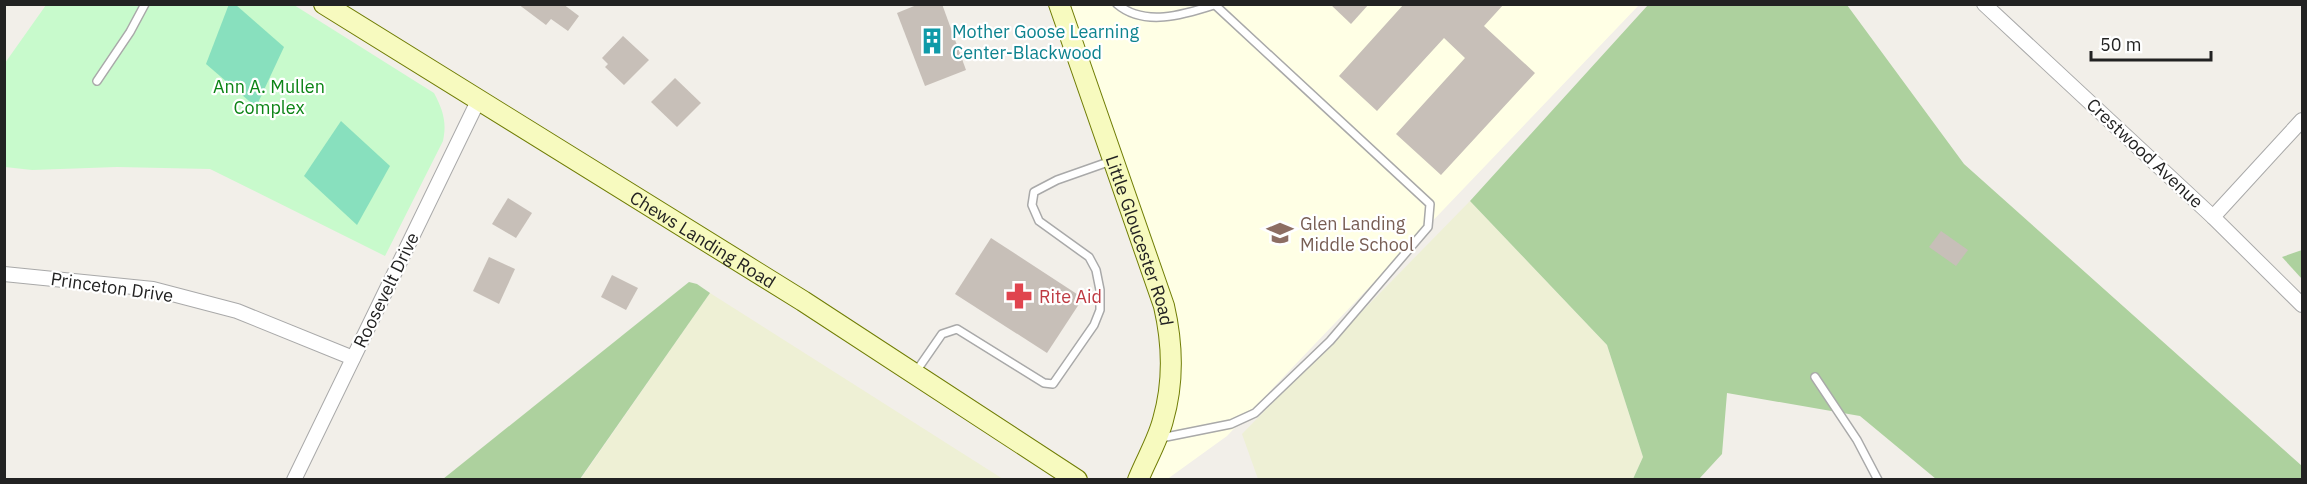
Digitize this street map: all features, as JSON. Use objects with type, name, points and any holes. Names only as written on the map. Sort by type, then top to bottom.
[{"type":"main road","name":"Chews Landing Road","points":[[324,4],[803,301],[1077,480]]},
{"type":"main road","name":"Little Gloucester Road","points":[[1060,5],[1164,306],[1171,336],[1172,381],[1163,422],[1138,480]]},
{"type":"street","name":"Crestwood Avenue","points":[[1984,4],[2213,217],[2302,305]]},
{"type":"street","name":"Roosevelt Drive","points":[[294,480],[478,101]]},
{"type":"street","points":[[2213,217],[2302,120]]},
{"type":"street","name":"Princeton Drive","points":[[4,274],[153,289],[237,311],[353,358]]},
{"type":"lane","points":[[97,81],[130,32],[145,4]]},
{"type":"lane","points":[[1117,4],[1136,16],[1148,18],[1184,13],[1214,4],[1430,204],[1428,227],[1330,341],[1255,413],[1231,424],[1156,439]]},
{"type":"lane","points":[[914,374],[942,334],[957,329],[1044,383],[1053,384],[1094,325],[1100,310],[1100,290],[1096,270],[1089,257],[1039,221],[1032,205],[1034,192],[1057,180],[1114,160]]},
{"type":"lane","points":[[1815,377],[1857,441],[1878,480]]},
{"type":"shaded area","name":"Glen Landing Middle School","points":[[1059,5],[1639,5],[1227,436],[1166,480],[1138,479],[1163,422],[1171,336]]},
{"type":"shaded area","points":[[1470,201],[1607,345],[1643,457],[1633,479],[1258,479],[1242,434]]},
{"type":"shaded area","points":[[710,293],[1003,479],[580,480]]},
{"type":"green space","points":[[229,4],[236,5],[284,47],[256,107],[206,64]]},
{"type":"green space","name":"Ann A. Mullen Complex","points":[[46,5],[294,5],[434,93],[443,116],[445,128],[443,141],[385,256],[210,169],[117,167],[32,170],[5,167],[5,63]]},
{"type":"green space","points":[[1648,5],[1847,5],[1964,164],[2302,466],[2302,479],[1936,479],[1860,416],[1727,393],[1722,454],[1699,479],[1633,479],[1643,457],[1607,345],[1470,201]]},
{"type":"green space","points":[[341,121],[390,166],[357,225],[304,176]]},
{"type":"green space","points":[[2302,250],[2302,279],[2282,257]]},
{"type":"green space","points":[[689,282],[697,284],[710,293],[580,479],[443,479]]},
{"type":"building","points":[[518,4],[563,4],[579,16],[568,31],[551,19],[546,25]]},
{"type":"building","name":"Mother Goose Learning Center-Blackwood","points":[[919,4],[942,4],[966,70],[925,86],[897,13]]},
{"type":"building","points":[[1330,4],[1369,4],[1351,24]]},
{"type":"building","points":[[1404,4],[1504,4],[1484,26],[1535,73],[1441,175],[1396,134],[1465,58],[1444,38],[1377,111],[1339,76]]},
{"type":"building","points":[[623,36],[649,60],[624,85],[605,67],[608,64],[602,58]]},
{"type":"building","points":[[675,78],[701,103],[677,127],[651,102]]},
{"type":"building","points":[[508,198],[532,213],[516,238],[492,224]]},
{"type":"building","points":[[1941,231],[1968,250],[1956,266],[1929,247]]},
{"type":"building","name":"Rite Aid","points":[[991,238],[1083,298],[1047,353],[955,294]]},
{"type":"building","points":[[489,257],[515,269],[499,304],[473,291]]},
{"type":"building","points":[[612,275],[638,288],[626,310],[601,297]]},
{"type":"place","name":"Mother Goose Learning Center-Blackwood","points":[[932,41]]},
{"type":"place","name":"Glen Landing Middle School","points":[[1280,233]]},
{"type":"place","name":"Rite Aid","points":[[1019,296]]}]
